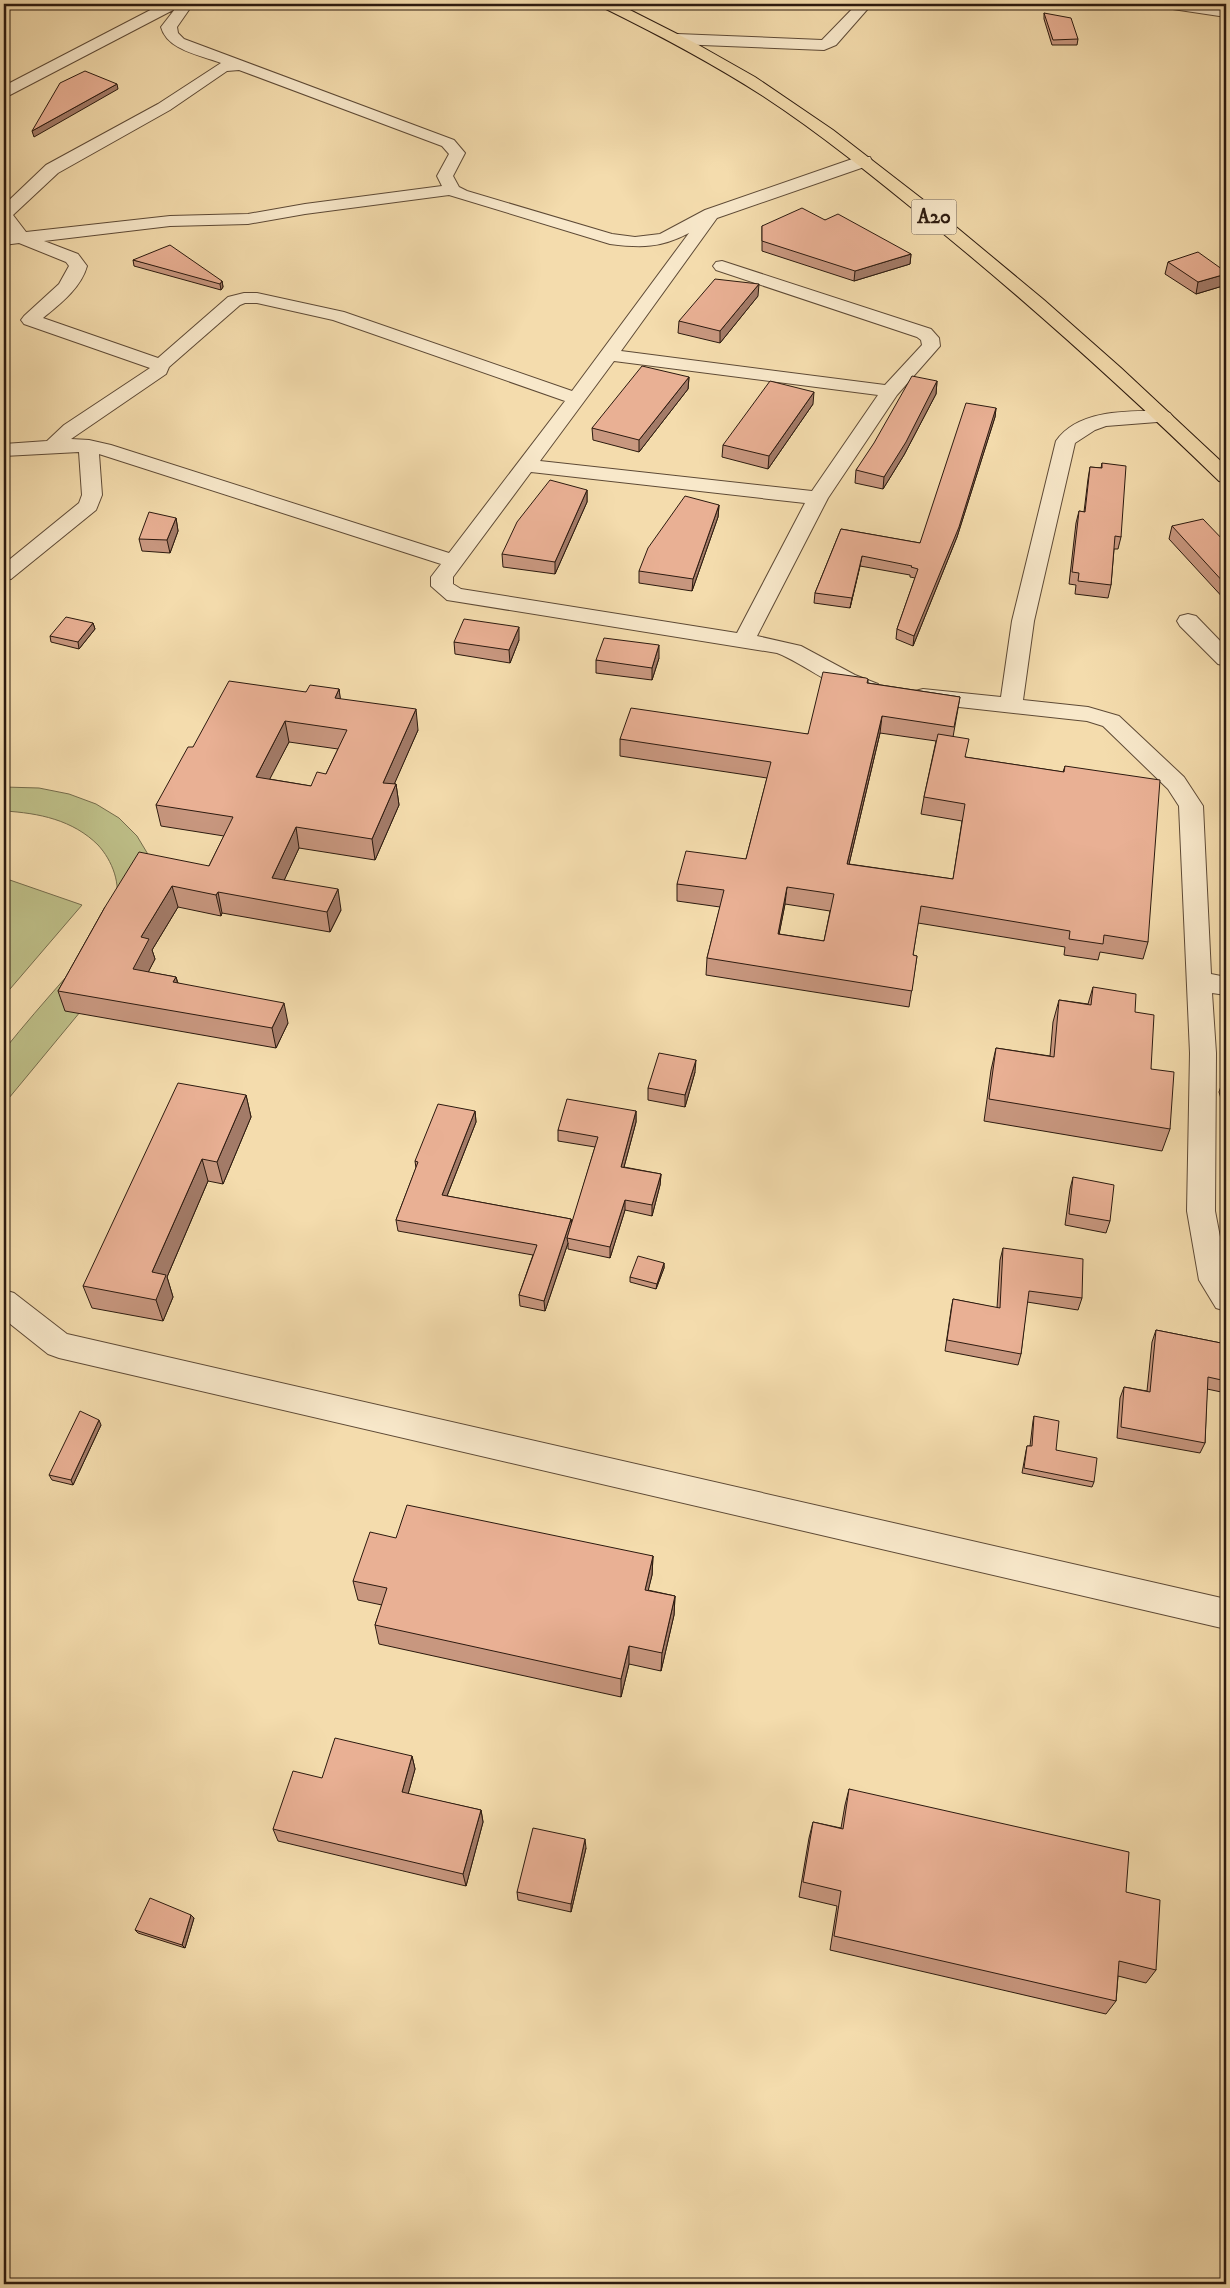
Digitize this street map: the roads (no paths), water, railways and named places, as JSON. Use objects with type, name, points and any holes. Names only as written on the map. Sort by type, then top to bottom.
[{"type":"main road","name":"A20","points":[[607,4],[677,39],[770,93],[864,161],[1026,293],[1164,417],[1226,477]]},
{"type":"street","points":[[4,92],[173,4]]},
{"type":"street","points":[[186,4],[169,27],[171,35],[179,42],[448,143],[457,153],[445,176],[452,190],[460,195],[610,239],[635,242],[664,239],[711,214],[864,161]]},
{"type":"street","points":[[677,39],[824,46],[831,42],[865,4]]},
{"type":"street","points":[[1166,4],[1226,14]]},
{"type":"street","points":[[12,239],[4,214],[52,169],[164,107],[223,67],[242,65]]},
{"type":"street","points":[[12,239],[170,221],[248,219],[305,209],[452,190]]},
{"type":"street","points":[[711,214],[442,577],[442,586],[455,595],[796,652],[856,686],[898,693],[1088,714],[1111,721],[1176,783],[1191,806],[1198,981],[1203,1053],[1201,1211],[1214,1280],[1226,1299]]},
{"type":"street","points":[[12,239],[72,258],[78,266],[78,271],[62,290],[30,320],[161,366]]},
{"type":"street","points":[[722,266],[924,333],[930,338],[931,346],[890,391],[818,498],[743,642]]},
{"type":"street","points":[[52,446],[71,429],[159,370],[161,366],[234,301],[244,298],[257,298],[338,316],[575,398]]},
{"type":"street","points":[[608,355],[890,391]]},
{"type":"street","points":[[1011,705],[1023,621],[1066,441],[1080,429],[1103,420],[1132,417],[1164,417]]},
{"type":"street","points":[[4,450],[52,446],[89,446],[454,561]]},
{"type":"street","points":[[4,574],[89,506],[92,495],[89,446]]},
{"type":"street","points":[[526,465],[818,498]]},
{"type":"street","points":[[1188,621],[1226,659]]},
{"type":"street","points":[[1198,981],[1226,986]]},
{"type":"street","points":[[4,1302],[59,1345],[1226,1614]]}]
